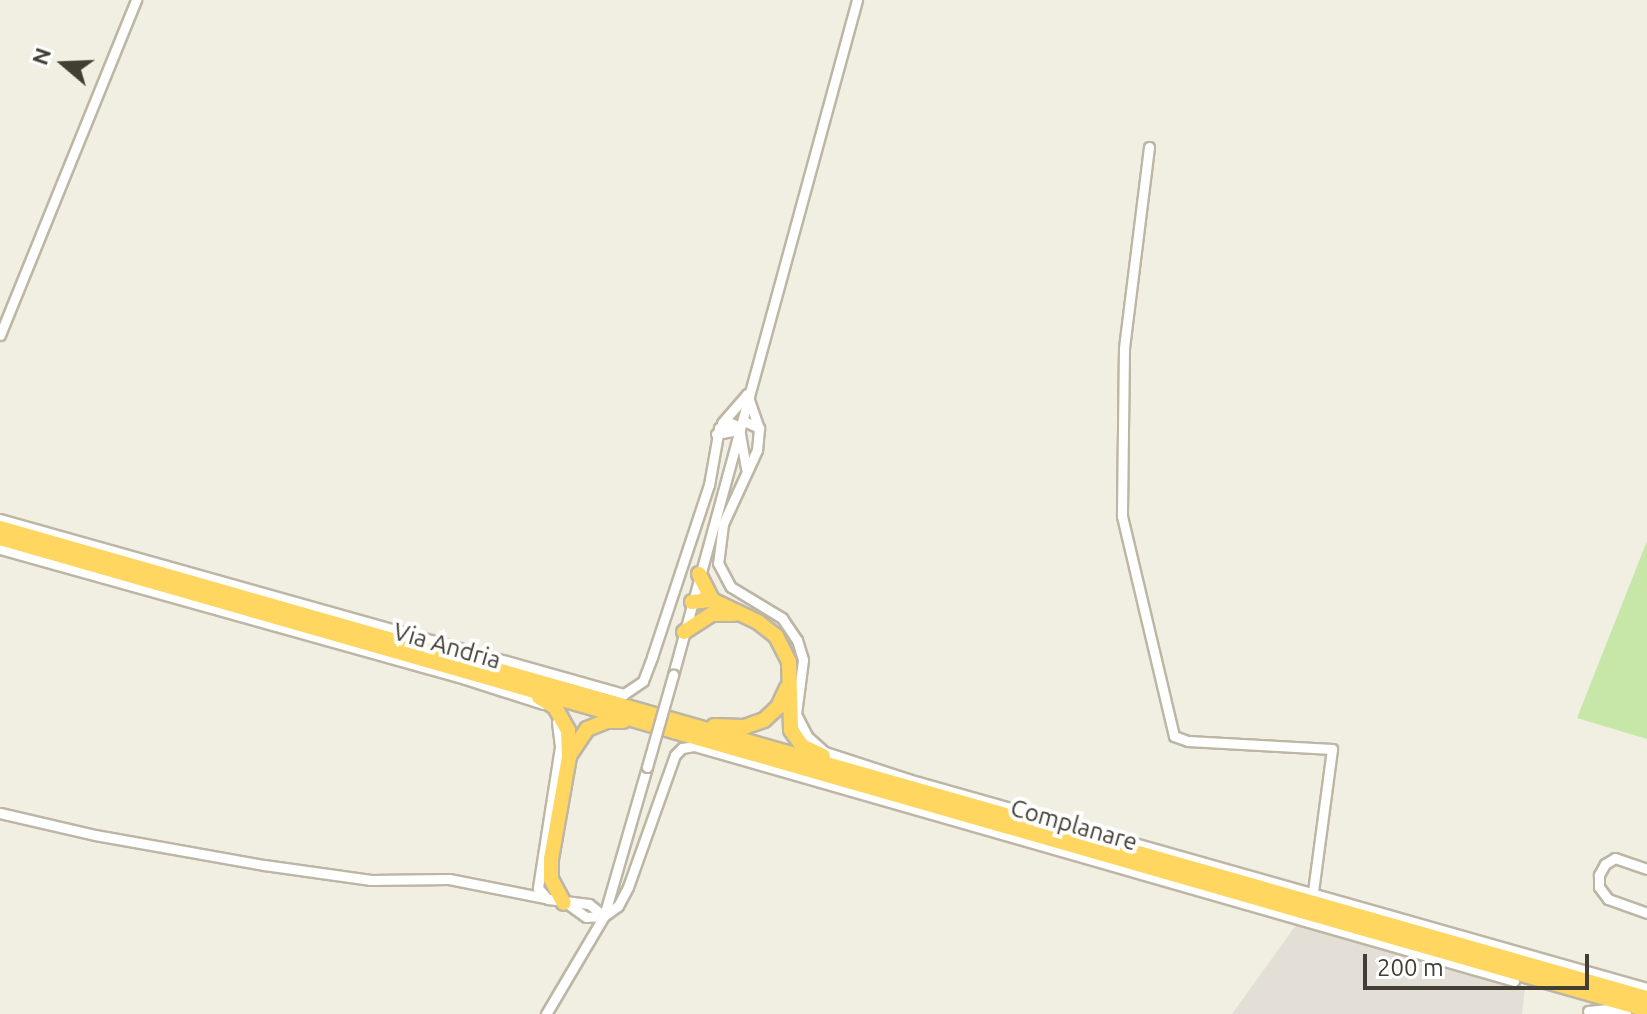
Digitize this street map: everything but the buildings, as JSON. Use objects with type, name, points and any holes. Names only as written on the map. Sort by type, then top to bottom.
[{"type":"highway","points":[[0,528],[1647,998]]},
{"type":"highway","points":[[0,538],[1647,1010]]},
{"type":"highway","points":[[699,574],[712,607]]},
{"type":"highway","points":[[692,602],[758,622],[776,636],[789,662],[791,730],[802,746],[869,771],[878,778]]},
{"type":"highway","points":[[684,632],[712,607]]},
{"type":"highway","points":[[498,680],[555,707],[568,730],[569,757],[551,859],[551,879],[566,903]]},
{"type":"highway","points":[[691,725],[744,727],[764,720],[778,707],[789,684]]},
{"type":"highway","points":[[569,757],[587,729],[607,721],[662,727]]},
{"type":"street","points":[[0,335],[136,0]]},
{"type":"street","points":[[546,1014],[593,939],[613,893],[738,426],[857,0]]},
{"type":"street","points":[[1149,147],[1135,235],[1124,348],[1122,516],[1174,736],[1188,741],[1332,749],[1313,892]]},
{"type":"street","points":[[716,434],[747,394]]},
{"type":"street","points":[[747,394],[759,428]]},
{"type":"street","points":[[716,434],[733,431],[749,421],[759,428]]},
{"type":"street","points":[[722,423],[738,426]]},
{"type":"street","name":"Complanare","points":[[738,426],[746,452],[746,471]]},
{"type":"street","name":"Complanare","points":[[759,428],[757,450],[723,524],[718,563],[731,587],[782,618],[797,640],[803,660],[796,714],[813,745],[908,779],[1647,988]]},
{"type":"street","name":"Via Andria","points":[[0,519],[624,694],[643,681],[652,657],[709,485],[716,434]]},
{"type":"street","points":[[731,454],[746,452]]},
{"type":"street","name":"Via Andria","points":[[0,549],[465,679],[545,705],[560,729],[538,879],[538,888],[548,899]]},
{"type":"street","name":"Complanare","points":[[604,916],[618,906],[628,887],[675,755],[682,748],[694,746],[1514,981]]},
{"type":"street","points":[[0,813],[95,835],[264,865],[371,880],[449,879],[566,903],[589,904],[613,893]]},
{"type":"street","points":[[1647,869],[1615,858],[1605,864],[1599,875],[1599,887],[1608,899],[1647,913]]},
{"type":"street","points":[[566,903],[586,917],[593,939]]},
{"type":"street","points":[[589,904],[604,916]]},
{"type":"street","points":[[586,917],[604,916]]},
{"type":"street","points":[[1588,1011],[1608,1009],[1626,1014]]},
{"type":"shaded area","points":[[1296,925],[1525,988],[1522,1014],[1232,1014]]},
{"type":"green space","points":[[1647,541],[1647,739],[1577,718]]}]
